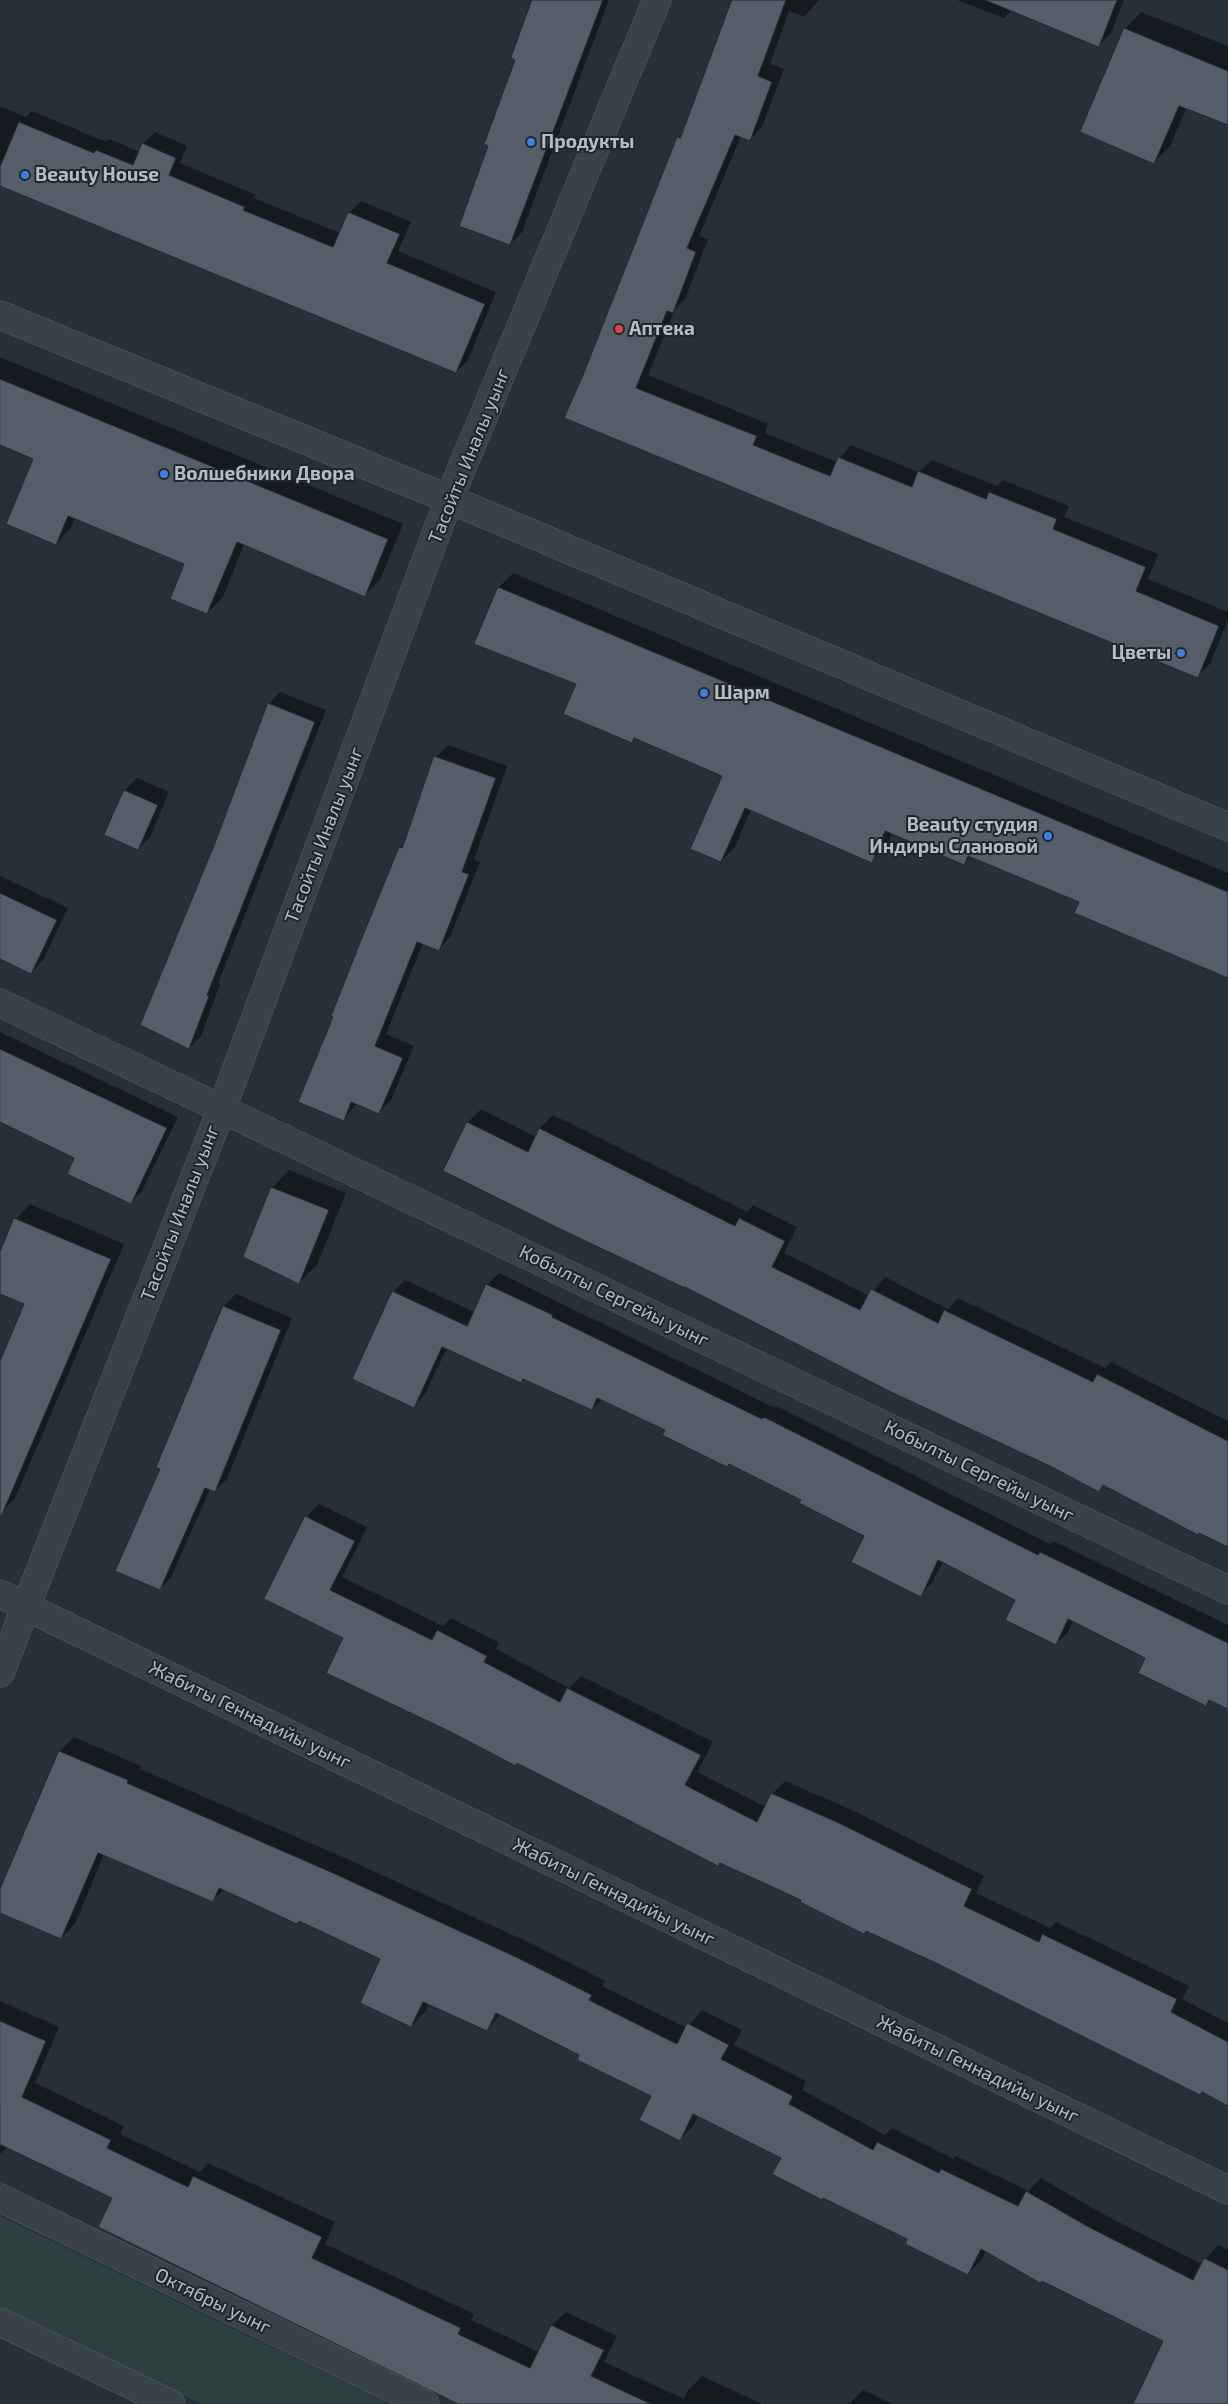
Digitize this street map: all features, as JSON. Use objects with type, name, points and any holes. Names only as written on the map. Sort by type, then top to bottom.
[{"type":"street","name":"Тасойты Иналы уынг","points":[[0,1672],[222,1108],[449,499],[657,0]]},
{"type":"street","points":[[0,315],[449,499],[1228,827]]},
{"type":"street","name":"Кобылты Сергейы уынг","points":[[0,1002],[1228,1590]]},
{"type":"street","name":"Жабиты Геннадийы уынг","points":[[0,1594],[1228,2190]]},
{"type":"street","name":"Октябры уынг","points":[[0,2198],[425,2404]]},
{"type":"street","points":[[0,2322],[171,2404]]},
{"type":"green space","points":[[0,2216],[390,2404],[201,2404],[0,2307]]},
{"type":"building","points":[[532,0],[603,0],[510,245],[459,226],[488,146],[484,144],[515,60],[511,58]]},
{"type":"building","points":[[732,0],[786,0],[758,76],[772,82],[750,141],[735,135],[687,248],[696,252],[673,313],[667,311],[636,388],[757,436],[753,445],[830,476],[838,457],[912,487],[918,471],[986,499],[989,492],[1057,519],[1053,529],[1146,567],[1136,591],[1219,626],[1198,678],[564,418],[583,375],[677,137],[680,138]]},
{"type":"building","points":[[985,0],[1117,0],[1099,47]]},
{"type":"building","points":[[1124,28],[1228,71],[1228,125],[1179,106],[1154,164],[1080,132]]},
{"type":"building","points":[[19,122],[94,153],[96,150],[133,165],[142,143],[176,158],[169,175],[245,207],[243,210],[333,247],[348,212],[400,234],[387,263],[485,304],[456,373],[0,186],[0,167]]},
{"type":"building","points":[[0,379],[388,539],[365,597],[237,542],[207,614],[170,599],[184,564],[68,516],[56,545],[6,524],[33,459],[0,445]]},
{"type":"building","points":[[498,587],[1228,892],[1228,978],[1074,913],[1079,902],[968,856],[964,865],[885,831],[872,863],[745,808],[721,862],[690,849],[722,776],[634,738],[632,743],[563,714],[576,684],[474,644]]},
{"type":"building","points":[[268,703],[315,722],[207,995],[209,996],[189,1049],[140,1025],[215,843]]},
{"type":"building","points":[[434,756],[496,778],[462,872],[469,874],[439,951],[417,942],[375,1046],[403,1058],[379,1114],[351,1102],[344,1121],[298,1102],[399,847],[402,848]]},
{"type":"building","points":[[124,790],[158,805],[138,850],[104,835]]},
{"type":"building","points":[[0,893],[57,920],[31,974],[0,959]]},
{"type":"building","points":[[0,1049],[167,1128],[131,1204],[67,1174],[74,1158],[0,1122]]},
{"type":"building","points":[[467,1122],[528,1152],[539,1128],[735,1226],[739,1218],[785,1241],[772,1267],[860,1310],[871,1289],[938,1323],[944,1310],[1093,1382],[1097,1374],[1228,1441],[1228,1547],[1199,1533],[1198,1535],[1103,1485],[1099,1492],[1052,1467],[889,1391],[685,1287],[556,1227],[443,1171]]},
{"type":"building","points":[[271,1187],[329,1210],[299,1284],[243,1257]]},
{"type":"building","points":[[14,1218],[111,1259],[0,1519],[0,1361],[24,1304],[0,1294],[0,1252]]},
{"type":"building","points":[[486,1284],[553,1315],[552,1317],[762,1419],[764,1417],[1038,1555],[1040,1552],[1228,1643],[1228,1709],[1209,1700],[1206,1706],[1138,1673],[1145,1658],[1068,1619],[1056,1645],[1005,1620],[1015,1600],[938,1560],[921,1597],[851,1562],[864,1536],[799,1503],[801,1500],[729,1464],[727,1467],[662,1435],[665,1430],[597,1398],[592,1410],[523,1379],[521,1383],[442,1347],[414,1408],[352,1379],[392,1291],[467,1326]]},
{"type":"building","points":[[223,1306],[281,1330],[215,1492],[205,1488],[160,1590],[115,1571],[160,1469],[156,1468]]},
{"type":"building","points":[[305,1516],[355,1541],[330,1590],[432,1640],[437,1630],[487,1656],[484,1662],[560,1702],[567,1688],[701,1755],[685,1785],[757,1822],[771,1793],[839,1823],[972,1889],[964,1906],[1039,1942],[1042,1934],[1177,1999],[1171,2012],[1228,2042],[1228,2106],[1202,2092],[1200,2095],[936,1963],[866,1931],[864,1934],[800,1902],[801,1900],[720,1863],[718,1866],[517,1763],[516,1766],[449,1731],[326,1673],[343,1638],[264,1599]]},
{"type":"building","points":[[59,1751],[128,1780],[127,1783],[333,1873],[516,1957],[592,1995],[589,2000],[677,2044],[687,2023],[729,2045],[721,2059],[793,2096],[789,2104],[873,2150],[877,2142],[939,2173],[941,2169],[1018,2206],[1026,2191],[1085,2225],[1193,2280],[1204,2258],[1228,2270],[1228,2404],[1133,2404],[1163,2341],[1042,2281],[1040,2283],[981,2249],[968,2275],[905,2244],[907,2239],[823,2198],[822,2200],[772,2174],[781,2158],[693,2114],[680,2141],[639,2120],[651,2096],[577,2060],[579,2055],[496,2013],[487,2031],[423,2002],[411,2027],[360,2003],[380,1959],[299,1921],[297,1924],[219,1888],[213,1902],[98,1853],[61,1939],[0,1913],[0,1889]]},
{"type":"building","points":[[0,2021],[46,2041],[22,2097],[111,2140],[107,2148],[188,2187],[193,2176],[322,2237],[312,2258],[461,2328],[458,2334],[530,2368],[551,2325],[604,2350],[591,2376],[651,2404],[458,2404],[98,2227],[112,2198],[1,2145],[0,2147]]},
{"type":"place","name":"Продукты","points":[[531,142]]},
{"type":"place","name":"Beauty House","points":[[25,175]]},
{"type":"place","name":"Аптека","points":[[619,329]]},
{"type":"place","name":"Волшебники Двора","points":[[164,474]]},
{"type":"place","name":"Цветы","points":[[1181,653]]},
{"type":"place","name":"Шарм","points":[[704,693]]},
{"type":"place","name":"Beauty студия Индиры Слановой","points":[[1048,836]]}]
